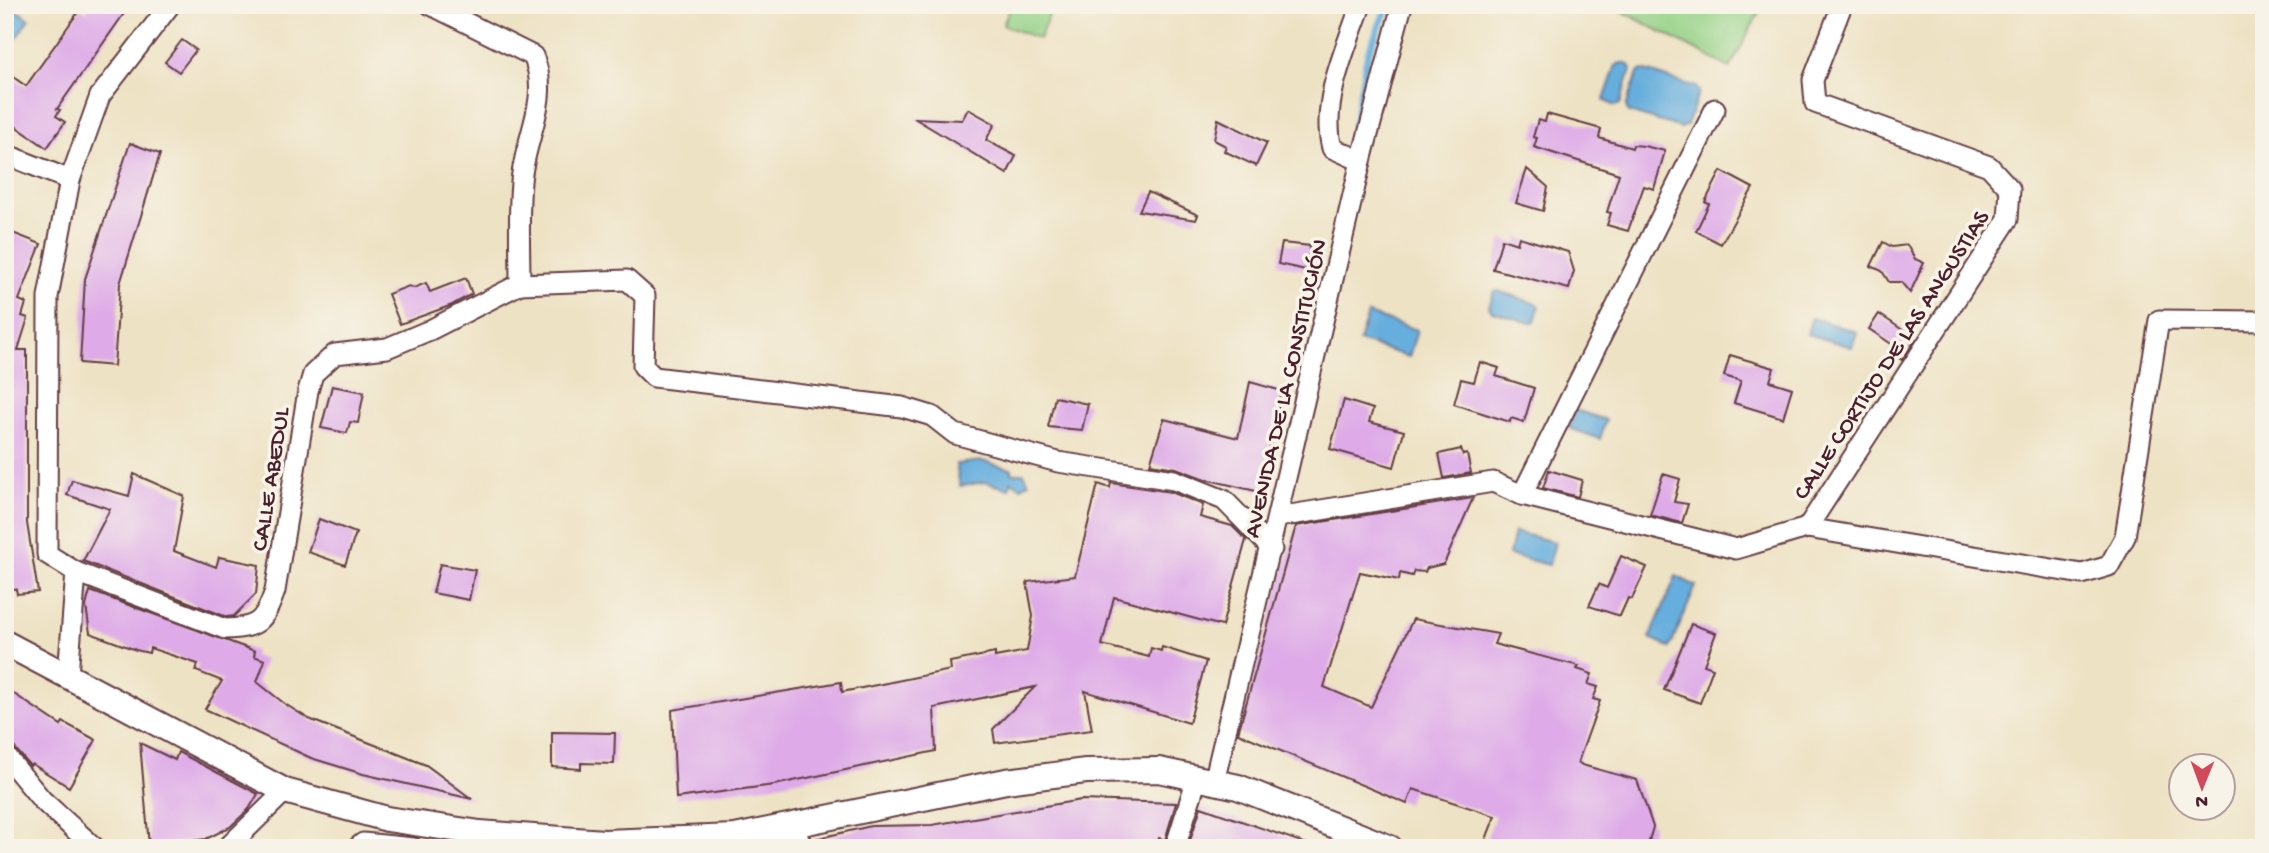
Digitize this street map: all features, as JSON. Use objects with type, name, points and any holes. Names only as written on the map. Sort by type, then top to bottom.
[{"type":"street","points":[[5,154],[70,180],[100,96],[170,5]]},
{"type":"street","points":[[431,5],[533,56],[540,71],[541,91],[521,180],[520,284],[627,280],[645,296],[643,366],[654,377],[902,407],[932,416],[955,434],[1032,455],[1174,480],[1224,500],[1272,549]]},
{"type":"street","points":[[1361,5],[1342,58],[1326,128],[1332,148],[1361,161]]},
{"type":"street","name":"AVENIDA DE LA CONSTITUCIÓN","points":[[1175,848],[1206,780],[1272,549],[1361,161],[1402,5]]},
{"type":"street","name":"CALLE CORTIJO DE LAS ANGUSTIAS","points":[[1807,527],[2008,219],[2010,189],[1989,166],[1815,103],[1812,80],[1842,5]]},
{"type":"street","points":[[1522,495],[1715,109]]},
{"type":"street","name":"CALLE ABEDUL","points":[[70,180],[48,297],[47,554],[76,572],[225,629],[249,628],[266,615],[275,591],[313,374],[335,354],[387,348],[520,284]]},
{"type":"street","name":"CALLE CORTIJO DE LAS ANGUSTIAS","points":[[1278,517],[1493,482],[1522,495],[1736,549],[1807,527],[2082,574],[2109,566],[2124,537],[2159,320],[2264,321]]},
{"type":"street","points":[[68,675],[76,572]]},
{"type":"street","points":[[5,643],[285,791],[387,819],[480,833],[603,845],[735,837],[801,837],[1006,781],[1086,771],[1159,770],[1263,796],[1390,848]]},
{"type":"street","points":[[5,755],[42,800],[95,848]]},
{"type":"street","points":[[227,848],[285,791]]},
{"type":"street","points":[[357,848],[363,843],[413,848]]},
{"type":"green space","points":[[1011,5],[1053,5],[1039,39],[1003,25]]},
{"type":"green space","points":[[1610,5],[1763,5],[1730,68]]},
{"type":"water","points":[[16,10],[29,19],[7,52],[5,26]]},
{"type":"water","points":[[1616,65],[1629,65],[1631,70],[1620,104],[1615,106],[1604,100]]},
{"type":"water","points":[[1643,70],[1696,87],[1699,92],[1687,125],[1681,128],[1629,112],[1626,107],[1638,73]]},
{"type":"water","points":[[1494,292],[1537,304],[1539,307],[1535,321],[1530,323],[1492,311],[1489,307]]},
{"type":"water","points":[[1368,314],[1417,330],[1409,357],[1359,341]]},
{"type":"water","points":[[1812,318],[1857,332],[1852,347],[1807,334]]},
{"type":"water","points":[[1575,410],[1606,420],[1600,439],[1569,428]]},
{"type":"water","points":[[982,461],[1012,469],[1012,473],[1024,473],[1029,483],[1021,487],[1011,481],[1009,489],[985,482],[960,486],[956,464]]},
{"type":"water","points":[[1514,532],[1555,542],[1549,565],[1509,555]]},
{"type":"water","points":[[1676,576],[1696,586],[1670,648],[1650,638]]},
{"type":"building","points":[[91,5],[130,5],[57,109],[60,110],[56,116],[65,122],[47,148],[5,119],[5,88],[13,77],[26,86],[81,8],[87,12]]},
{"type":"building","points":[[182,40],[196,50],[179,72],[165,62]]},
{"type":"building","points":[[968,109],[995,124],[986,140],[1016,156],[1007,174],[914,118],[962,120]]},
{"type":"building","points":[[1547,114],[1601,129],[1599,138],[1632,148],[1633,145],[1644,146],[1665,151],[1654,189],[1644,186],[1628,231],[1607,225],[1611,213],[1607,212],[1619,174],[1534,147],[1537,138],[1533,137],[1538,120],[1545,122]]},
{"type":"building","points":[[1218,119],[1267,143],[1256,166],[1224,151],[1226,146],[1214,140]]},
{"type":"building","points":[[130,143],[160,154],[120,284],[114,366],[80,363],[85,279]]},
{"type":"building","points":[[1527,169],[1548,187],[1543,211],[1516,203]]},
{"type":"building","points":[[1721,171],[1753,188],[1721,244],[1696,231],[1709,204],[1705,202]]},
{"type":"building","points":[[1148,192],[1198,215],[1196,220],[1139,211]]},
{"type":"building","points":[[5,230],[41,244],[19,300],[26,303],[22,316],[28,318],[18,350],[27,350],[27,523],[38,592],[17,594],[16,589],[5,588]]},
{"type":"building","points":[[1519,237],[1568,252],[1574,271],[1569,289],[1493,269],[1502,239],[1517,244]]},
{"type":"building","points":[[1883,242],[1892,247],[1907,245],[1915,259],[1924,263],[1910,293],[1901,282],[1889,282],[1882,271],[1871,266]]},
{"type":"building","points":[[1282,243],[1310,246],[1306,270],[1278,264]]},
{"type":"building","points":[[466,278],[472,294],[452,305],[400,324],[388,294],[426,283],[430,292]]},
{"type":"building","points":[[1879,314],[1916,339],[1902,360],[1889,351],[1893,345],[1869,329]]},
{"type":"building","points":[[1730,355],[1774,368],[1770,381],[1792,388],[1783,418],[1734,403],[1741,381],[1724,376]]},
{"type":"building","points":[[1480,362],[1499,368],[1496,376],[1534,388],[1524,422],[1511,418],[1510,422],[1454,404],[1461,379],[1474,382]]},
{"type":"building","points":[[1250,382],[1282,391],[1260,492],[1205,479],[1176,468],[1150,464],[1164,419],[1238,438]]},
{"type":"building","points":[[332,386],[364,392],[358,423],[350,422],[347,433],[321,428]]},
{"type":"building","points":[[1055,397],[1088,404],[1082,430],[1048,427]]},
{"type":"building","points":[[1344,400],[1373,409],[1369,422],[1404,431],[1394,467],[1330,449]]},
{"type":"building","points":[[1461,449],[1463,455],[1467,454],[1471,473],[1444,478],[1439,454]]},
{"type":"building","points":[[1549,470],[1582,480],[1578,497],[1543,488]]},
{"type":"building","points":[[134,474],[184,496],[174,551],[216,567],[219,557],[259,565],[256,594],[234,616],[227,617],[83,561],[110,509],[67,495],[72,480],[129,496]]},
{"type":"building","points":[[1663,474],[1680,479],[1674,502],[1688,504],[1682,523],[1650,515]]},
{"type":"building","points":[[1111,483],[1171,492],[1203,505],[1200,517],[1232,526],[1246,540],[1222,626],[1114,597],[1102,645],[1149,657],[1151,648],[1161,651],[1162,647],[1206,661],[1189,723],[1085,691],[1092,730],[995,743],[993,729],[1035,687],[934,708],[936,751],[774,785],[676,798],[672,710],[841,682],[842,692],[951,670],[950,662],[995,653],[995,657],[1027,651],[1033,616],[1027,582],[1075,576],[1098,484],[1110,488]]},
{"type":"building","points":[[1473,498],[1444,564],[1427,568],[1425,572],[1414,571],[1412,576],[1400,573],[1399,580],[1360,572],[1324,687],[1371,707],[1413,619],[1498,634],[1494,644],[1579,666],[1577,669],[1592,674],[1588,684],[1598,687],[1593,699],[1600,701],[1578,762],[1637,780],[1653,827],[1647,848],[1499,848],[1485,842],[1495,816],[1413,789],[1407,804],[1238,733],[1296,526]]},
{"type":"building","points":[[319,519],[356,533],[345,565],[308,552]]},
{"type":"building","points":[[1621,556],[1647,567],[1632,599],[1628,598],[1620,616],[1589,606],[1599,584],[1607,588]]},
{"type":"building","points":[[440,564],[475,570],[469,600],[433,593]]},
{"type":"building","points":[[90,591],[255,651],[254,656],[265,660],[257,682],[285,704],[309,719],[426,765],[472,799],[363,774],[311,758],[205,709],[222,681],[196,671],[198,664],[150,648],[149,653],[136,650],[90,633],[86,606]]},
{"type":"building","points":[[1691,624],[1716,633],[1704,665],[1713,668],[1700,703],[1664,690]]},
{"type":"building","points":[[5,688],[61,725],[63,722],[96,740],[69,787],[32,764],[30,766],[14,747],[5,743]]},
{"type":"building","points":[[552,732],[615,733],[614,764],[581,763],[581,769],[552,767]]},
{"type":"building","points":[[140,743],[175,760],[178,752],[258,794],[249,809],[230,827],[206,839],[149,846]]},
{"type":"building","points":[[1081,800],[1176,803],[1165,840],[1159,838],[1156,848],[818,848],[815,839],[871,826],[932,825]]},
{"type":"building","points":[[1201,807],[1310,845],[1309,848],[1188,847]]},
{"type":"waterway","points":[[1353,130],[1368,53],[1388,5]]}]
